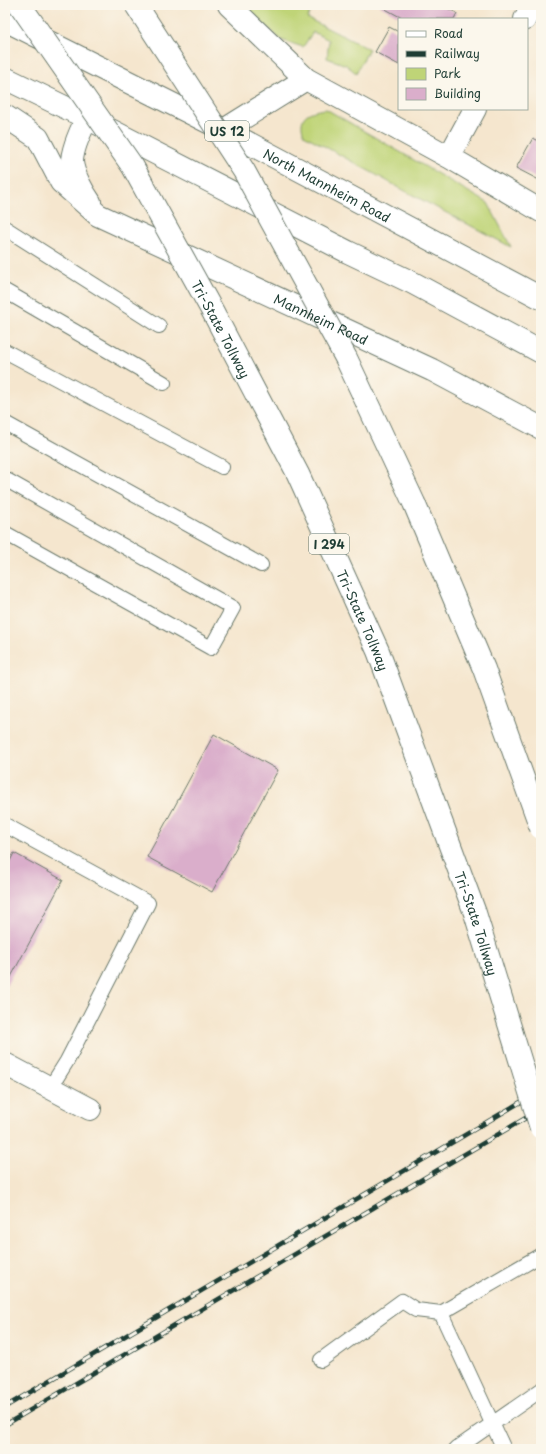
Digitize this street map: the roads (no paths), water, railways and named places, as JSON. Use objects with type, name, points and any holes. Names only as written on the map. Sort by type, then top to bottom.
[{"type":"main road","name":"Tri-State Tollway","points":[[20,5],[133,166],[213,312],[298,474],[378,651],[475,913],[541,1128]]},
{"type":"main road","points":[[136,5],[244,171],[346,358],[414,503],[484,668],[541,828]]},
{"type":"main road","points":[[228,5],[306,79],[448,157],[541,211]]},
{"type":"main road","points":[[526,18],[532,5]]},
{"type":"main road","name":"North Mannheim Road","points":[[5,20],[224,130],[541,298]]},
{"type":"main road","points":[[5,78],[412,283],[541,352]]},
{"type":"main road","points":[[224,130],[306,79]]},
{"type":"main road","points":[[448,157],[474,110]]},
{"type":"main road","name":"Mannheim Road","points":[[5,116],[38,138],[61,182],[98,215],[432,370],[541,428]]},
{"type":"main road","points":[[87,118],[77,140],[72,162],[81,188],[98,215]]},
{"type":"main road","points":[[5,1064],[90,1109]]},
{"type":"lane","points":[[5,228],[159,326]]},
{"type":"lane","points":[[5,291],[164,383]]},
{"type":"lane","points":[[5,351],[222,467]]},
{"type":"lane","points":[[5,422],[261,565]]},
{"type":"lane","points":[[5,479],[232,608],[211,648],[5,533]]},
{"type":"lane","points":[[5,825],[148,903],[70,1054],[50,1088]]},
{"type":"lane","points":[[321,1360],[402,1301],[416,1310],[441,1313],[541,1255]]},
{"type":"lane","points":[[441,1313],[504,1449]]},
{"type":"lane","points":[[456,1449],[541,1390]]},
{"type":"railway","points":[[5,1407],[541,1090]]},
{"type":"railway","points":[[5,1425],[541,1109]]}]
